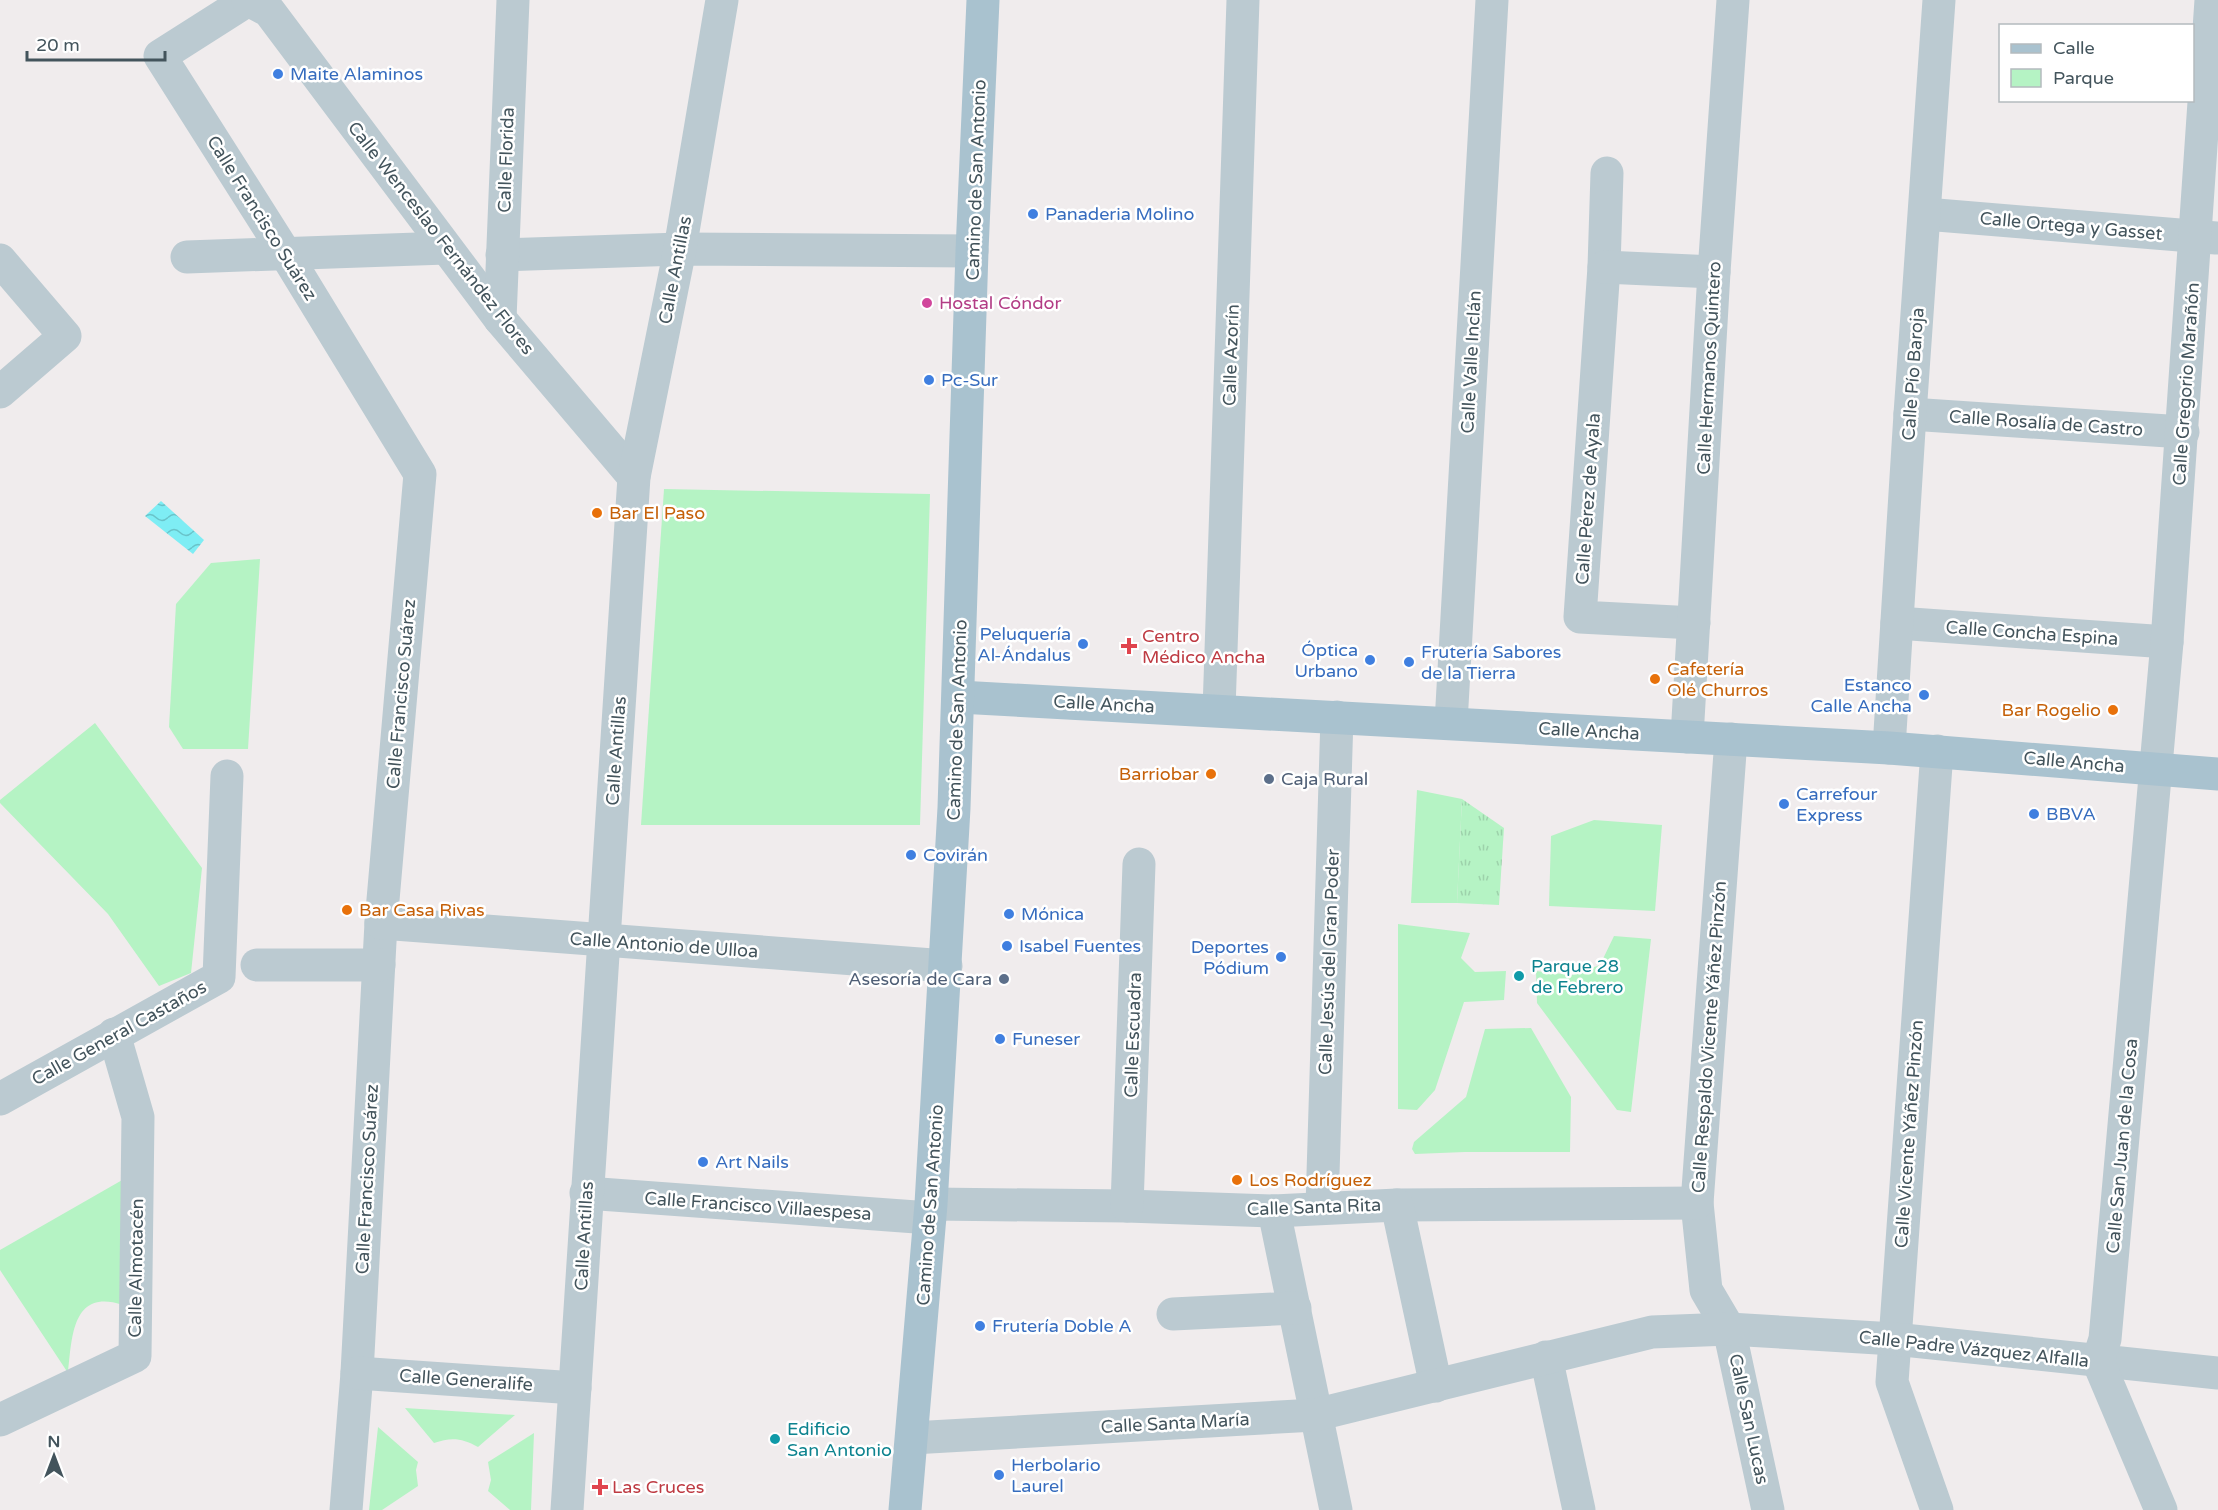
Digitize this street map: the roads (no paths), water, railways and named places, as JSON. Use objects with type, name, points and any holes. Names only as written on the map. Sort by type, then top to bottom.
[{"type":"main road","name":"Camino de San Antonio","points":[[905,1510],[931,1211],[946,966],[959,696],[982,0]]},
{"type":"main road","name":"Calle Ancha","points":[[959,696],[1889,748],[2218,774]]},
{"type":"street","name":"Calle Florida","points":[[500,320],[513,0]]},
{"type":"street","name":"Calle Antillas","points":[[567,1510],[634,477],[680,249],[722,0]]},
{"type":"street","name":"Calle Azorín","points":[[1219,710],[1243,0]]},
{"type":"street","name":"Calle Valle Inclán","points":[[1451,723],[1492,0]]},
{"type":"street","name":"Calle Hermanos Quintero","points":[[1687,737],[1714,272],[1733,0]]},
{"type":"street","name":"Calle Pío Baroja","points":[[1889,748],[1939,0]]},
{"type":"street","name":"Calle Gregorio Marañón","points":[[2156,769],[2183,432],[2207,237],[2211,0]]},
{"type":"street","name":"Calle Wenceslao Fernández Flores","points":[[259,3],[500,320],[634,477]]},
{"type":"street","name":"Calle Francisco Suárez","points":[[259,3],[160,56],[285,253],[420,474],[381,923],[357,1373],[346,1510]]},
{"type":"street","name":"Calle Pérez de Ayala","points":[[1607,173],[1604,267],[1580,617],[1694,623]]},
{"type":"street","name":"Calle Ortega y Gasset","points":[[1925,214],[2207,237]]},
{"type":"street","points":[[187,257],[446,248]]},
{"type":"street","points":[[502,255],[680,249],[972,251]]},
{"type":"street","points":[[0,260],[65,336],[0,392]]},
{"type":"street","points":[[1604,267],[1714,272]]},
{"type":"street","name":"Calle Rosalía de Castro","points":[[1910,414],[2183,432]]},
{"type":"street","name":"Calle Concha Espina","points":[[1897,623],[2167,642]]},
{"type":"street","name":"Calle Jesús del Gran Poder","points":[[1322,1207],[1337,717]]},
{"type":"street","name":"Calle Respaldo Vicente Yáñez Pinzón","points":[[1730,1329],[1706,1290],[1697,1203],[1731,739]]},
{"type":"street","name":"Calle Vicente Yáñez Pinzón","points":[[1937,751],[1893,1340],[1892,1382],[1937,1510]]},
{"type":"street","name":"Calle San Juan de la Cosa","points":[[2098,1361],[2105,1339],[2156,769]]},
{"type":"street","name":"Calle General Castaños","points":[[0,1099],[219,977],[227,776]]},
{"type":"street","name":"Calle Escuadra","points":[[1127,1206],[1139,864]]},
{"type":"street","name":"Calle Antonio de Ulloa","points":[[381,923],[946,966]]},
{"type":"street","points":[[257,965],[379,965]]},
{"type":"street","name":"Calle Almotacén","points":[[0,1420],[135,1356],[138,1117],[114,1034]]},
{"type":"street","name":"Calle Francisco Villaespesa","points":[[586,1193],[931,1211]]},
{"type":"street","name":"Calle Santa Rita","points":[[931,1211],[1127,1206],[1274,1211],[1397,1205],[1697,1203]]},
{"type":"street","points":[[1397,1205],[1436,1386]]},
{"type":"street","points":[[1274,1211],[1336,1510]]},
{"type":"street","points":[[1173,1314],[1295,1308]]},
{"type":"street","name":"Calle Padre Vázquez Alfalla","points":[[1730,1329],[1893,1340],[2218,1373]]},
{"type":"street","name":"Calle Santa María","points":[[912,1438],[1315,1415],[1652,1332],[1730,1329]]},
{"type":"street","name":"Calle San Lucas","points":[[1730,1329],[1768,1510]]},
{"type":"street","points":[[1546,1357],[1579,1510]]},
{"type":"street","points":[[2098,1361],[2161,1510]]},
{"type":"street","name":"Calle Generalife","points":[[357,1373],[575,1388]]},
{"type":"water","points":[[161,501],[204,540],[193,554],[145,516]]},
{"type":"place","name":"Maite Alaminos","points":[[278,74]]},
{"type":"place","name":"Panaderia Molino","points":[[1033,214]]},
{"type":"place","name":"Hostal Cóndor","points":[[927,303]]},
{"type":"place","name":"Pc-Sur","points":[[929,380]]},
{"type":"place","name":"Bar El Paso","points":[[597,513]]},
{"type":"place","name":"Peluquería Al-Ándalus","points":[[1083,644]]},
{"type":"place","name":"Centro Médico Ancha","points":[[1129,646]]},
{"type":"place","name":"Óptica Urbano","points":[[1370,660]]},
{"type":"place","name":"Frutería Sabores de la Tierra","points":[[1409,662]]},
{"type":"place","name":"Cafetería Olé Churros","points":[[1655,679]]},
{"type":"place","name":"Estanco Calle Ancha","points":[[1924,695]]},
{"type":"place","name":"Bar Rogelio","points":[[2113,710]]},
{"type":"place","name":"Barriobar","points":[[1211,774]]},
{"type":"place","name":"Caja Rural","points":[[1269,779]]},
{"type":"place","name":"Carrefour Express","points":[[1784,804]]},
{"type":"place","name":"BBVA","points":[[2034,814]]},
{"type":"place","name":"Covirán","points":[[911,855]]},
{"type":"place","name":"Bar Casa Rivas","points":[[347,910]]},
{"type":"place","name":"Mónica","points":[[1009,914]]},
{"type":"place","name":"Isabel Fuentes","points":[[1007,946]]},
{"type":"place","name":"Deportes Pódium","points":[[1281,957]]},
{"type":"place","name":"Parque 28 de Febrero","points":[[1519,976]]},
{"type":"place","name":"Asesoría de Cara","points":[[1004,979]]},
{"type":"place","name":"Funeser","points":[[1000,1039]]},
{"type":"place","name":"Art Nails","points":[[703,1162]]},
{"type":"place","name":"Los Rodríguez","points":[[1237,1180]]},
{"type":"place","name":"Frutería Doble A","points":[[980,1326]]},
{"type":"place","name":"Edificio San Antonio","points":[[775,1439]]},
{"type":"place","name":"Herbolario Laurel","points":[[999,1475]]},
{"type":"place","name":"Las Cruces","points":[[600,1487]]}]
